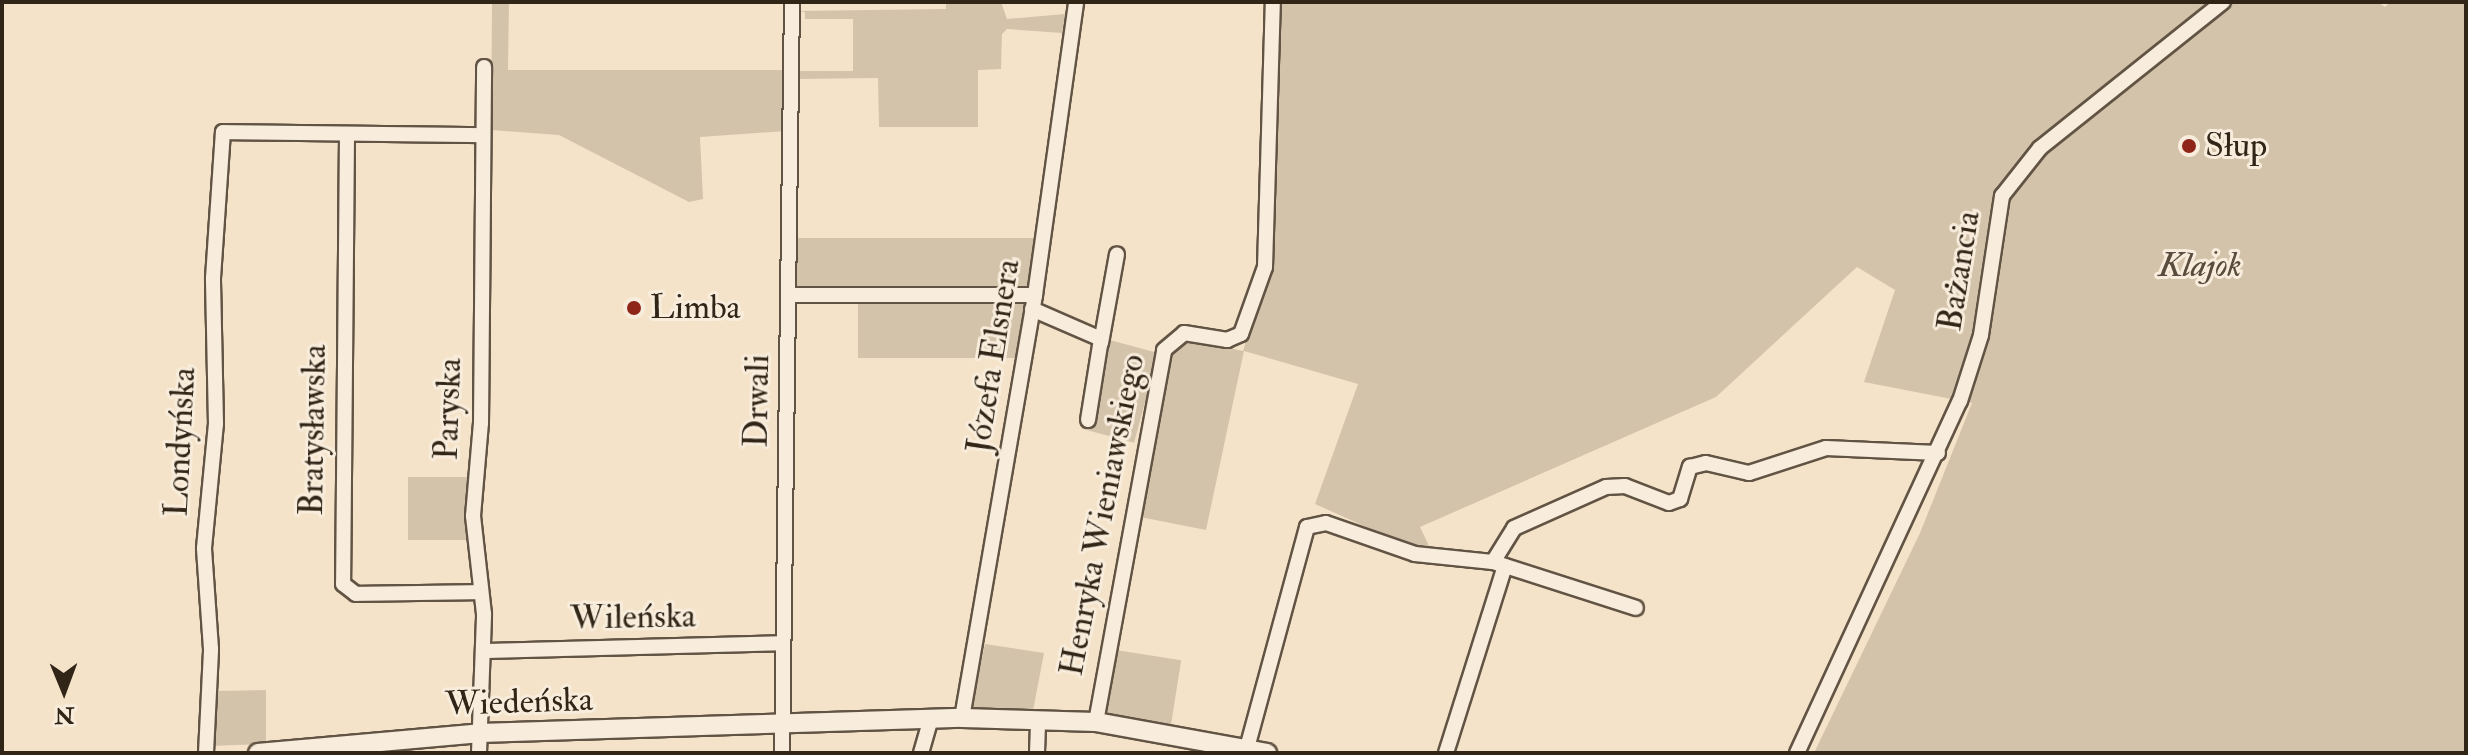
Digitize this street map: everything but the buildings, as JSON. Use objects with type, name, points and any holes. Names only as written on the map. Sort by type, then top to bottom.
[{"type":"street","name":"Drwali","points":[[782,753],[792,2]]},
{"type":"street","name":"Józefa Elsnera","points":[[962,718],[1033,302],[1076,2]]},
{"type":"street","name":"Henryka Wieniawskiego","points":[[930,721],[962,718],[1096,722],[1164,350],[1184,333],[1227,340],[1241,334],[1265,267],[1273,2]]},
{"type":"street","name":"Bażancia","points":[[1797,753],[1938,453],[1981,335],[1995,219],[2014,174],[2223,2]]},
{"type":"street","name":"Paryska","points":[[479,753],[484,651],[473,528],[481,423],[484,67]]},
{"type":"street","name":"Londyńska","points":[[206,753],[211,649],[204,548],[216,424],[213,278],[223,132],[347,135]]},
{"type":"street","points":[[347,135],[482,135]]},
{"type":"street","name":"Bratysławska","points":[[347,135],[343,584],[356,594],[481,592]]},
{"type":"street","points":[[1088,420],[1117,254]]},
{"type":"street","points":[[788,295],[1033,302],[1096,334],[1101,343]]},
{"type":"street","points":[[1446,753],[1499,564],[1514,528],[1606,487],[1625,486],[1669,503],[1680,499],[1690,467],[1706,463],[1749,473],[1826,448],[1938,453]]},
{"type":"street","points":[[1247,748],[1307,527],[1326,523],[1415,554],[1499,564],[1636,608]]},
{"type":"street","name":"Wileńska","points":[[484,651],[783,643]]},
{"type":"street","points":[[921,753],[930,721]]},
{"type":"street","name":"Wiedeńska","points":[[258,753],[480,733],[782,728],[930,721]]},
{"type":"street","points":[[1037,753],[1038,722]]},
{"type":"street","points":[[1096,722],[1267,753]]},
{"type":"green space","points":[[492,2],[509,2],[508,70],[785,70],[786,131],[700,137],[703,199],[689,202],[559,135],[491,130]]},
{"type":"green space","points":[[946,2],[1001,2],[1007,19],[1065,14],[1062,33],[1007,29],[1002,34],[1001,69],[978,70],[978,127],[879,127],[878,78],[797,79],[798,71],[853,71],[853,19],[805,19],[805,12],[795,11],[946,9]]},
{"type":"green space","name":"Klajok","points":[[1278,2],[2378,2],[2385,7],[2390,2],[2466,2],[2466,753],[1814,753],[1920,533],[1972,403],[1864,382],[1895,290],[1857,267],[1716,397],[1420,527],[1430,548],[1411,547],[1315,504],[1358,384],[1244,351],[1206,530],[1135,516],[1169,352],[1182,337],[1243,351],[1273,256]]},
{"type":"green space","points":[[794,238],[1037,238],[1037,291],[794,291]]},
{"type":"green space","points":[[858,300],[1028,300],[1028,358],[858,358]]},
{"type":"green space","points":[[1106,339],[1158,353],[1134,443],[1082,429]]},
{"type":"green space","points":[[408,477],[469,477],[469,540],[408,540]]},
{"type":"green space","points":[[985,644],[1044,653],[1032,716],[970,716]]},
{"type":"green space","points":[[1116,650],[1181,660],[1170,729],[1105,719]]},
{"type":"green space","points":[[266,690],[266,744],[210,746],[215,691]]},
{"type":"place","name":"Słup","points":[[2189,146]]},
{"type":"place","name":"Limba","points":[[634,308]]}]
